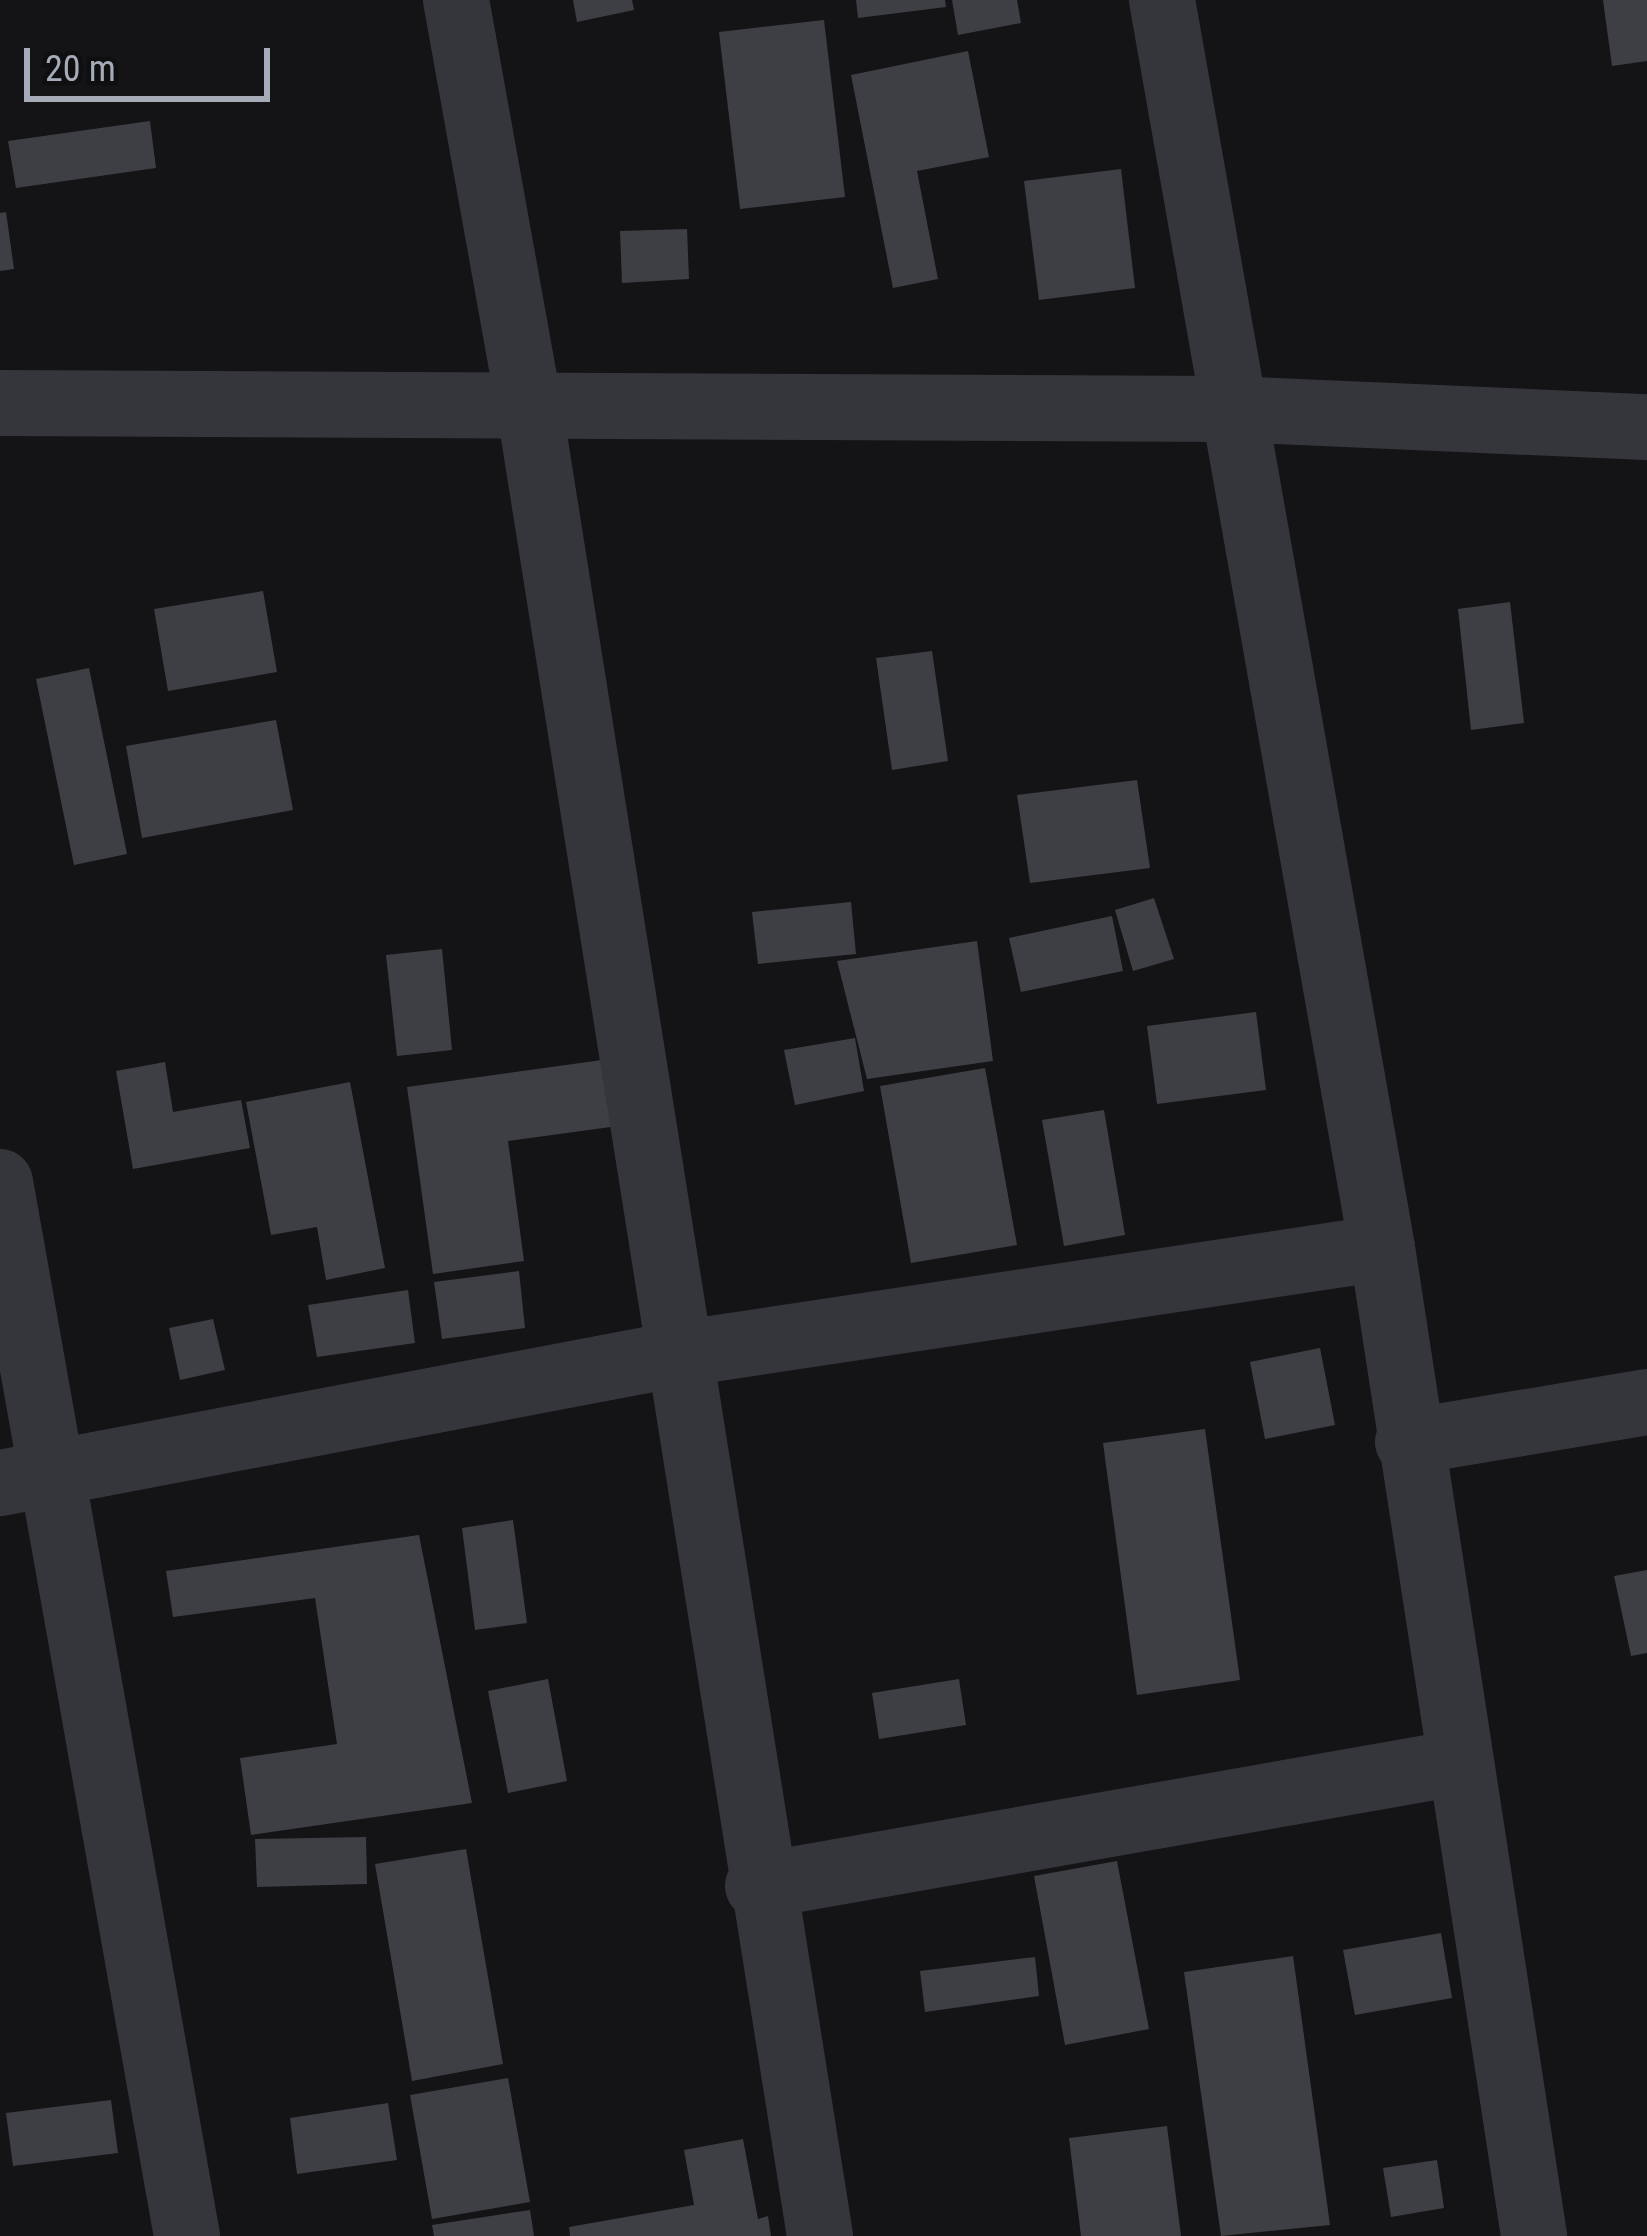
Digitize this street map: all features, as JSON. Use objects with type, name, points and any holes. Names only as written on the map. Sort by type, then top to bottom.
[{"type":"street","points":[[456,0],[530,411],[672,1355],[820,2236]]},
{"type":"street","points":[[1162,0],[1382,1248],[1456,1763],[1534,2236]]},
{"type":"street","points":[[0,404],[530,411],[1231,409],[1647,427]]},
{"type":"street","points":[[0,1182],[26,1479],[187,2236]]},
{"type":"street","points":[[26,1479],[672,1355],[1382,1248]]},
{"type":"street","points":[[1408,1442],[1647,1402]]},
{"type":"street","points":[[758,1886],[1456,1763]]},
{"type":"building","points":[[573,0],[632,0],[634,10],[577,22]]},
{"type":"building","points":[[856,0],[945,0],[946,7],[858,18]]},
{"type":"building","points":[[952,0],[1017,0],[1021,23],[958,35]]},
{"type":"building","points":[[1603,0],[1647,0],[1647,61],[1612,66]]},
{"type":"building","points":[[824,20],[845,197],[740,209],[719,32]]},
{"type":"building","points":[[968,51],[989,157],[917,171],[938,279],[893,288],[851,75]]},
{"type":"building","points":[[150,121],[156,168],[16,188],[8,141]]},
{"type":"building","points":[[1121,169],[1135,288],[1039,300],[1024,181]]},
{"type":"building","points":[[6,212],[14,269],[0,271],[0,213]]},
{"type":"building","points":[[687,229],[689,279],[622,283],[620,231]]},
{"type":"building","points":[[263,591],[277,672],[168,691],[154,609]]},
{"type":"building","points":[[1510,602],[1524,723],[1471,730],[1458,609]]},
{"type":"building","points":[[932,651],[948,761],[892,770],[876,658]]},
{"type":"building","points":[[89,668],[127,854],[74,865],[36,679]]},
{"type":"building","points":[[276,720],[293,810],[142,838],[126,746]]},
{"type":"building","points":[[1137,780],[1150,868],[1030,883],[1017,795]]},
{"type":"building","points":[[1154,898],[1174,959],[1133,971],[1115,910]]},
{"type":"building","points":[[851,902],[856,954],[758,964],[752,912]]},
{"type":"building","points":[[1112,916],[1123,971],[1021,992],[1009,938]]},
{"type":"building","points":[[977,941],[993,1061],[867,1079],[837,961]]},
{"type":"building","points":[[442,949],[452,1050],[397,1056],[386,955]]},
{"type":"building","points":[[1256,1012],[1266,1090],[1157,1104],[1147,1026]]},
{"type":"building","points":[[855,1038],[864,1091],[795,1105],[784,1050]]},
{"type":"building","points":[[609,1059],[618,1126],[508,1141],[524,1261],[433,1274],[407,1087]]},
{"type":"building","points":[[165,1062],[173,1112],[241,1100],[250,1148],[133,1169],[116,1071]]},
{"type":"building","points":[[985,1068],[1017,1245],[911,1263],[880,1086]]},
{"type":"building","points":[[350,1082],[385,1268],[326,1280],[317,1227],[271,1235],[246,1102]]},
{"type":"building","points":[[1104,1110],[1125,1235],[1064,1246],[1042,1120]]},
{"type":"building","points":[[519,1271],[525,1328],[442,1339],[434,1282]]},
{"type":"building","points":[[408,1290],[415,1343],[317,1357],[308,1305]]},
{"type":"building","points":[[213,1319],[225,1370],[180,1380],[169,1328]]},
{"type":"building","points":[[1320,1348],[1335,1425],[1265,1439],[1250,1362]]},
{"type":"building","points":[[1205,1429],[1240,1680],[1137,1695],[1103,1443]]},
{"type":"building","points":[[513,1520],[527,1623],[475,1630],[462,1528]]},
{"type":"building","points":[[419,1535],[472,1803],[251,1835],[240,1758],[337,1744],[315,1598],[173,1617],[166,1571]]},
{"type":"building","points":[[1647,1570],[1647,1653],[1631,1656],[1614,1576]]},
{"type":"building","points":[[548,1679],[567,1781],[508,1793],[488,1691]]},
{"type":"building","points":[[959,1679],[966,1725],[879,1739],[872,1693]]},
{"type":"building","points":[[366,1837],[367,1884],[257,1887],[255,1839]]},
{"type":"building","points":[[466,1849],[503,2064],[412,2081],[375,1864]]},
{"type":"building","points":[[1117,1861],[1149,2029],[1065,2045],[1034,1876]]},
{"type":"building","points":[[1441,1933],[1452,1998],[1355,2015],[1343,1950]]},
{"type":"building","points":[[1293,1956],[1330,2225],[1221,2236],[1184,1972]]},
{"type":"building","points":[[1035,1957],[1039,1996],[925,2012],[920,1971]]},
{"type":"building","points":[[508,2078],[530,2202],[432,2219],[410,2095]]},
{"type":"building","points":[[111,2100],[118,2153],[13,2166],[6,2113]]},
{"type":"building","points":[[388,2103],[397,2160],[297,2174],[290,2118]]},
{"type":"building","points":[[1167,2126],[1181,2236],[1081,2236],[1069,2138]]},
{"type":"building","points":[[743,2139],[758,2219],[768,2216],[771,2236],[570,2236],[569,2227],[694,2205],[684,2150]]},
{"type":"building","points":[[1437,2160],[1444,2208],[1391,2217],[1383,2168]]},
{"type":"building","points":[[530,2210],[534,2236],[434,2236],[432,2225]]}]
